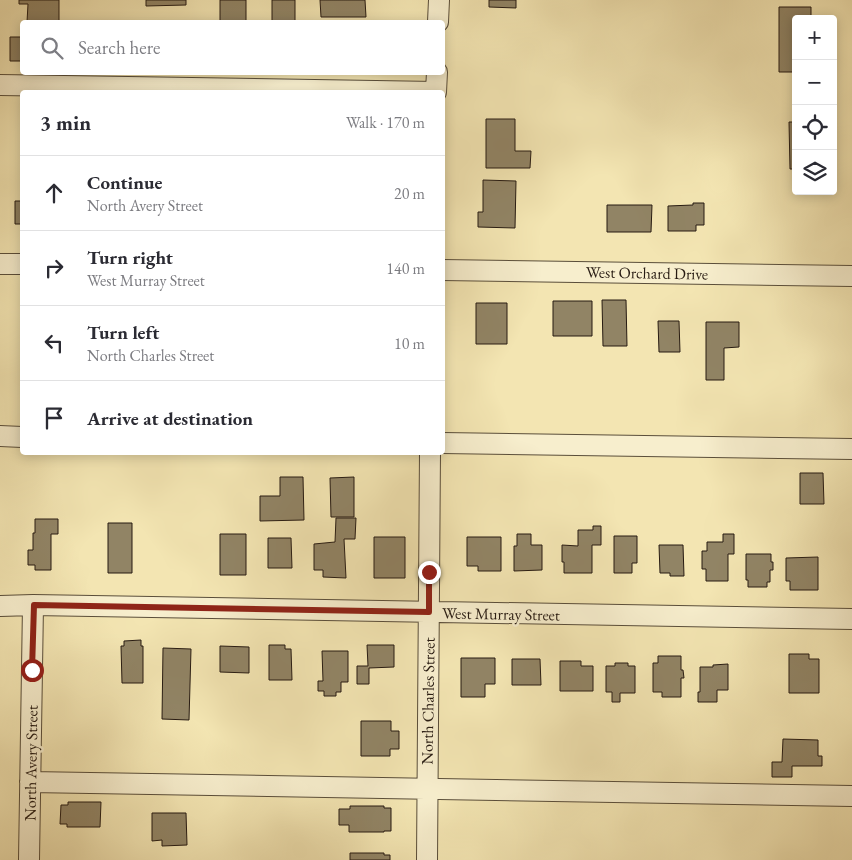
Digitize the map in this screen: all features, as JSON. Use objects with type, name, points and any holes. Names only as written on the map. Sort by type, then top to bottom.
[{"type":"street","points":[[438,0],[438,20]]},
{"type":"street","points":[[436,90],[437,75]]},
{"type":"street","points":[[0,85],[311,90]]},
{"type":"street","points":[[0,264],[20,264]]},
{"type":"street","name":"West Orchard Drive","points":[[445,270],[852,276]]},
{"type":"street","points":[[0,436],[20,437]]},
{"type":"street","points":[[445,443],[852,449]]},
{"type":"street","name":"North Charles Street","points":[[427,860],[430,455]]},
{"type":"street","name":"West Murray Street","points":[[0,606],[34,605],[852,619]]},
{"type":"street","name":"North Avery Street","points":[[29,860],[34,605]]},
{"type":"street","points":[[30,782],[852,796]]},
{"type":"building","points":[[19,0],[59,0],[59,20],[27,20],[28,4],[19,4]]},
{"type":"building","points":[[146,0],[186,0],[186,5],[146,6]]},
{"type":"building","points":[[220,0],[246,0],[246,20],[220,20]]},
{"type":"building","points":[[272,0],[295,0],[295,20],[272,20]]},
{"type":"building","points":[[320,0],[365,0],[366,17],[321,17]]},
{"type":"building","points":[[489,0],[516,0],[516,8],[489,7]]},
{"type":"building","points":[[779,7],[811,7],[811,15],[792,15],[792,72],[779,72]]},
{"type":"building","points":[[10,37],[20,37],[20,61],[10,61]]},
{"type":"building","points":[[486,119],[515,119],[515,151],[531,151],[530,168],[486,168]]},
{"type":"building","points":[[789,122],[792,122],[792,169],[790,169]]},
{"type":"building","points":[[483,180],[516,181],[515,228],[478,227],[478,212],[483,212]]},
{"type":"building","points":[[15,201],[20,201],[20,224],[15,224]]},
{"type":"building","points":[[693,203],[704,203],[704,225],[696,225],[696,231],[668,231],[668,206],[693,205]]},
{"type":"building","points":[[607,205],[652,205],[651,232],[607,232]]},
{"type":"building","points":[[602,300],[626,300],[627,346],[603,346]]},
{"type":"building","points":[[553,301],[592,301],[592,336],[553,336]]},
{"type":"building","points":[[476,303],[507,303],[507,344],[476,344]]},
{"type":"building","points":[[658,321],[679,321],[680,352],[659,352]]},
{"type":"building","points":[[706,322],[739,322],[739,347],[724,348],[724,380],[706,380]]},
{"type":"building","points":[[800,473],[823,473],[824,504],[800,504]]},
{"type":"building","points":[[280,477],[303,477],[304,520],[260,521],[260,496],[280,496]]},
{"type":"building","points":[[354,477],[354,517],[331,517],[330,478]]},
{"type":"building","points":[[336,518],[356,518],[355,539],[344,539],[346,578],[323,577],[323,570],[314,570],[314,544],[335,542]]},
{"type":"building","points":[[35,519],[58,519],[58,534],[51,534],[51,570],[35,570],[35,565],[28,565],[28,550],[33,550]]},
{"type":"building","points":[[108,523],[132,523],[132,573],[108,573]]},
{"type":"building","points":[[593,526],[601,526],[601,545],[592,545],[592,573],[564,573],[562,545],[578,546],[578,530],[593,530]]},
{"type":"building","points":[[220,534],[246,534],[246,575],[220,575]]},
{"type":"building","points":[[517,534],[531,534],[531,545],[542,545],[542,570],[514,571],[514,546],[517,546]]},
{"type":"building","points":[[723,534],[734,534],[734,554],[728,554],[728,581],[706,581],[706,569],[702,569],[702,551],[707,551],[707,542],[723,542]]},
{"type":"building","points":[[614,536],[637,536],[637,563],[632,563],[632,573],[614,573]]},
{"type":"building","points":[[374,537],[405,537],[405,578],[374,578]]},
{"type":"building","points":[[467,537],[501,537],[501,571],[478,571],[478,566],[467,566]]},
{"type":"building","points":[[268,538],[291,538],[292,568],[268,568]]},
{"type":"building","points":[[659,545],[683,545],[684,576],[670,576],[670,573],[660,573]]},
{"type":"building","points":[[746,554],[771,554],[773,570],[770,570],[770,582],[767,582],[767,587],[748,587],[748,580],[746,580]]},
{"type":"building","points":[[818,557],[818,590],[790,590],[790,581],[786,581],[786,558]]},
{"type":"building","points":[[141,640],[141,646],[143,646],[143,683],[122,683],[121,646],[124,646],[124,641]]},
{"type":"building","points":[[269,645],[285,645],[285,649],[291,649],[292,680],[269,680]]},
{"type":"building","points":[[367,645],[394,645],[394,667],[369,668],[369,684],[357,684],[357,666],[368,666]]},
{"type":"building","points":[[220,646],[249,647],[249,673],[220,672]]},
{"type":"building","points":[[163,648],[191,649],[189,720],[162,719]]},
{"type":"building","points":[[322,651],[348,651],[348,682],[341,682],[341,692],[336,692],[336,696],[324,696],[324,691],[318,691],[318,681],[323,681]]},
{"type":"building","points":[[789,654],[809,654],[809,659],[819,659],[819,693],[789,693]]},
{"type":"building","points":[[658,656],[681,656],[681,670],[683,670],[684,678],[681,678],[681,697],[662,697],[662,692],[653,692],[653,663],[658,663]]},
{"type":"building","points":[[461,658],[495,658],[495,684],[485,684],[485,697],[461,697]]},
{"type":"building","points":[[512,659],[540,659],[541,685],[512,685]]},
{"type":"building","points":[[560,661],[581,661],[581,666],[593,666],[593,691],[560,691]]},
{"type":"building","points":[[615,663],[628,663],[628,666],[635,666],[635,693],[620,693],[620,702],[612,702],[612,692],[606,692],[606,666],[615,666]]},
{"type":"building","points":[[728,664],[728,690],[717,690],[717,702],[698,702],[700,667]]},
{"type":"building","points":[[361,721],[391,721],[391,731],[399,731],[399,749],[390,749],[390,756],[361,756]]},
{"type":"building","points":[[783,739],[818,740],[818,756],[822,756],[822,766],[792,766],[792,777],[772,777],[772,762],[782,762]]},
{"type":"building","points":[[68,802],[101,802],[100,827],[67,827],[67,824],[60,824],[61,805],[68,805]]},
{"type":"building","points":[[350,806],[384,806],[384,808],[391,808],[391,831],[349,832],[349,825],[339,825],[339,809],[350,809]]},
{"type":"building","points":[[152,813],[186,813],[187,845],[162,846],[162,840],[152,841]]},
{"type":"building","points":[[350,853],[384,853],[384,855],[390,855],[390,860],[350,860]]},
{"type":"route","points":[[32,670],[34,605],[429,612],[429,572]]}]
